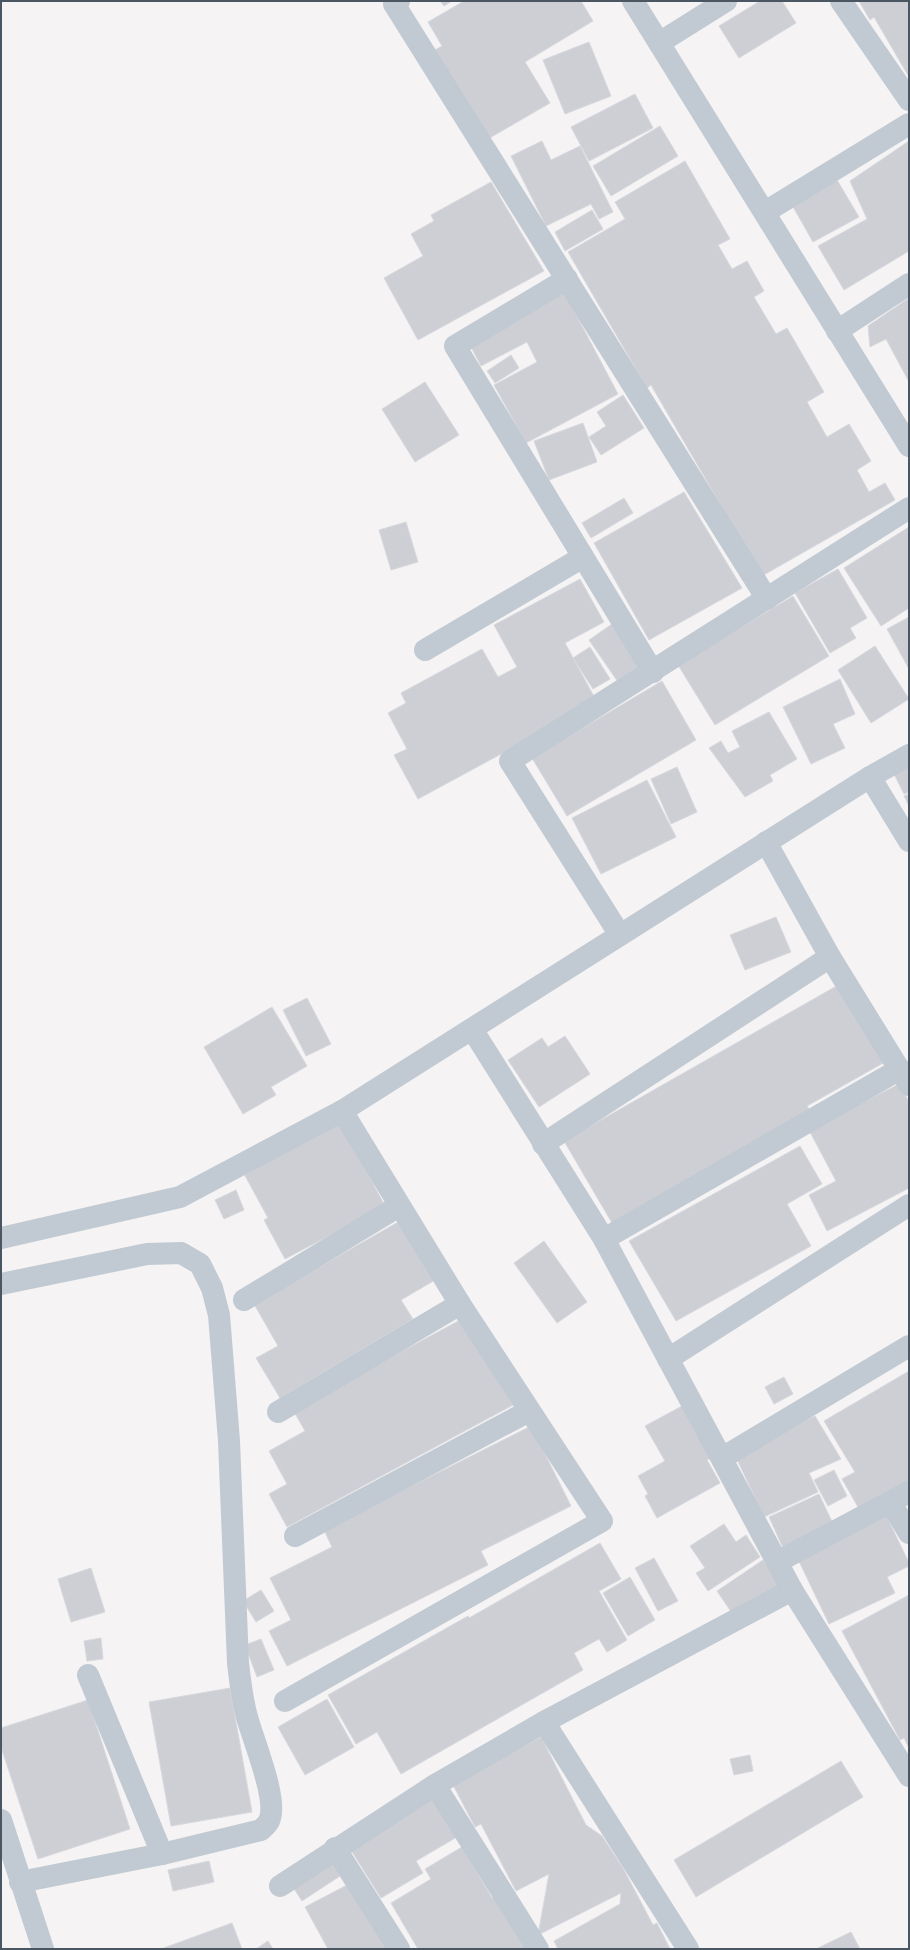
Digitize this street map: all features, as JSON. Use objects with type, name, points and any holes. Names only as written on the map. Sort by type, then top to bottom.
[{"type":"street","points":[[399,1],[394,4],[767,599]]},
{"type":"street","points":[[632,1],[765,212],[909,446]]},
{"type":"street","points":[[659,43],[726,1]]},
{"type":"street","points":[[841,1],[909,100]]},
{"type":"street","points":[[765,212],[909,124]]},
{"type":"street","points":[[567,279],[456,346],[653,672]]},
{"type":"street","points":[[837,331],[909,284]]},
{"type":"street","points":[[620,935],[510,761],[653,672],[909,508]]},
{"type":"street","points":[[425,650],[584,557]]},
{"type":"street","points":[[1,1238],[180,1197],[342,1111],[766,842],[909,754]]},
{"type":"street","points":[[870,777],[909,841]]},
{"type":"street","points":[[604,1239],[905,1077],[830,957],[766,842]]},
{"type":"street","points":[[543,1144],[830,957]]},
{"type":"street","points":[[472,1028],[543,1144],[604,1239],[792,1590],[909,1776]]},
{"type":"street","points":[[285,1701],[602,1521],[460,1304],[342,1111]]},
{"type":"street","points":[[668,1359],[909,1205]]},
{"type":"street","points":[[244,1300],[399,1206]]},
{"type":"street","points":[[1,1284],[147,1254],[181,1253],[200,1264],[212,1288],[219,1315],[229,1440],[238,1671],[241,1694],[266,1778],[271,1804],[269,1821],[261,1830],[162,1854],[20,1882]]},
{"type":"street","points":[[278,1412],[460,1304]]},
{"type":"street","points":[[722,1458],[909,1346]]},
{"type":"street","points":[[295,1536],[529,1411]]},
{"type":"street","points":[[777,1562],[900,1497],[909,1533]]},
{"type":"street","points":[[280,1886],[335,1848],[435,1784],[544,1722],[792,1590]]},
{"type":"street","points":[[88,1675],[162,1854]]},
{"type":"street","points":[[544,1722],[688,1949]]},
{"type":"street","points":[[435,1784],[538,1949]]},
{"type":"street","points":[[1,1820],[43,1949]]},
{"type":"street","points":[[335,1848],[399,1949]]},
{"type":"building","points":[[440,1],[452,1],[444,6]]},
{"type":"building","points":[[464,1],[581,1],[593,21],[525,62],[550,103],[488,139],[435,50],[442,46],[428,22]]},
{"type":"building","points":[[760,1],[782,1],[796,23],[739,58],[719,26]]},
{"type":"building","points":[[859,1],[909,1],[909,77],[874,17],[870,20]]},
{"type":"building","points":[[589,42],[611,96],[565,114],[543,60]]},
{"type":"building","points":[[635,94],[653,128],[589,161],[571,127]]},
{"type":"building","points":[[660,126],[678,156],[611,196],[593,166]]},
{"type":"building","points":[[542,141],[551,160],[580,146],[613,212],[599,219],[591,204],[546,226],[511,156]]},
{"type":"building","points":[[909,141],[909,251],[844,290],[818,246],[867,219],[850,181]]},
{"type":"building","points":[[685,161],[730,239],[718,245],[732,269],[747,261],[764,291],[754,297],[776,334],[787,328],[824,392],[807,402],[827,437],[849,424],[871,461],[857,470],[869,492],[885,483],[895,500],[762,576],[651,385],[647,388],[568,252],[625,219],[615,202]]},
{"type":"building","points":[[837,180],[859,217],[813,242],[792,205]]},
{"type":"building","points":[[491,182],[544,271],[418,340],[384,278],[423,256],[411,234],[434,221],[431,215]]},
{"type":"building","points":[[592,210],[603,229],[565,251],[555,232]]},
{"type":"building","points":[[564,292],[618,394],[526,443],[494,385],[537,362],[527,342],[481,366],[469,343]]},
{"type":"building","points":[[909,298],[909,382],[886,339],[870,347],[868,326]]},
{"type":"building","points":[[511,355],[519,368],[495,383],[487,371]]},
{"type":"building","points":[[425,382],[459,435],[415,462],[382,409]]},
{"type":"building","points":[[623,395],[644,428],[601,455],[589,437],[606,426],[597,412]]},
{"type":"building","points":[[583,423],[597,462],[549,480],[534,441]]},
{"type":"building","points":[[684,492],[742,588],[649,640],[594,543]]},
{"type":"building","points":[[624,498],[633,513],[591,538],[582,523]]},
{"type":"building","points":[[406,522],[418,562],[391,570],[379,530]]},
{"type":"building","points":[[909,527],[909,608],[881,626],[844,568]]},
{"type":"building","points":[[838,569],[867,618],[850,628],[856,638],[830,653],[795,593]]},
{"type":"building","points":[[580,579],[604,622],[565,643],[597,702],[418,799],[394,755],[407,749],[388,713],[406,703],[401,693],[482,649],[498,677],[517,667],[494,625]]},
{"type":"building","points":[[793,596],[829,656],[715,725],[678,665]]},
{"type":"building","points":[[909,617],[909,669],[887,629]]},
{"type":"building","points":[[612,624],[640,666],[618,682],[589,640]]},
{"type":"building","points":[[875,646],[909,699],[871,723],[838,670]]},
{"type":"building","points":[[590,647],[610,679],[593,689],[573,658]]},
{"type":"building","points":[[840,679],[855,714],[833,724],[845,748],[811,764],[783,707]]},
{"type":"building","points":[[662,681],[696,740],[567,816],[532,758]]},
{"type":"building","points":[[769,712],[797,759],[770,775],[773,781],[745,797],[709,748],[721,741],[728,753],[740,747],[732,731]]},
{"type":"building","points":[[909,759],[909,792],[904,794],[891,768]]},
{"type":"building","points":[[677,767],[697,812],[671,824],[651,779]]},
{"type":"building","points":[[647,780],[676,837],[601,874],[572,818]]},
{"type":"building","points":[[909,794],[909,806],[904,796]]},
{"type":"building","points":[[776,917],[791,952],[745,970],[730,935]]},
{"type":"building","points":[[840,984],[885,1062],[807,1106],[810,1110],[612,1223],[564,1141]]},
{"type":"building","points":[[307,998],[331,1044],[306,1056],[283,1010]]},
{"type":"building","points":[[272,1007],[307,1066],[271,1087],[276,1095],[243,1114],[204,1047]]},
{"type":"building","points":[[565,1036],[590,1074],[539,1107],[508,1060],[542,1038],[548,1047]]},
{"type":"building","points":[[899,1084],[909,1102],[909,1188],[827,1231],[809,1195],[836,1181],[809,1130]]},
{"type":"building","points":[[339,1120],[385,1206],[285,1259],[264,1220],[268,1218],[243,1172]]},
{"type":"building","points":[[800,1146],[822,1184],[787,1204],[811,1246],[676,1321],[629,1241]]},
{"type":"building","points":[[236,1190],[244,1210],[224,1219],[215,1200]]},
{"type":"building","points":[[400,1221],[435,1280],[401,1300],[413,1319],[280,1398],[256,1358],[278,1346],[254,1304]]},
{"type":"building","points":[[544,1241],[587,1302],[557,1323],[514,1263]]},
{"type":"building","points":[[462,1319],[513,1405],[287,1527],[269,1494],[287,1484],[269,1451],[305,1431],[293,1410]]},
{"type":"building","points":[[909,1371],[909,1486],[862,1514],[842,1479],[855,1472],[824,1421]]},
{"type":"building","points":[[784,1377],[793,1394],[774,1404],[765,1387]]},
{"type":"building","points":[[682,1406],[711,1458],[707,1460],[720,1483],[657,1518],[645,1496],[648,1494],[638,1476],[665,1461],[645,1426]]},
{"type":"building","points":[[815,1416],[841,1459],[809,1473],[818,1492],[764,1517],[735,1455]]},
{"type":"building","points":[[531,1426],[571,1506],[481,1551],[488,1565],[287,1666],[269,1631],[291,1620],[270,1578],[332,1547],[324,1530]]},
{"type":"building","points":[[834,1470],[847,1496],[828,1506],[814,1480]]},
{"type":"building","points":[[819,1494],[834,1526],[784,1550],[769,1517]]},
{"type":"building","points":[[886,1515],[909,1563],[909,1566],[887,1577],[895,1593],[829,1624],[797,1557]]},
{"type":"building","points":[[724,1524],[736,1542],[746,1535],[760,1557],[708,1591],[696,1573],[705,1568],[690,1546]]},
{"type":"building","points":[[600,1543],[621,1579],[599,1591],[627,1640],[607,1652],[599,1639],[574,1653],[583,1670],[401,1774],[377,1732],[356,1744],[328,1695],[468,1616],[469,1618]]},
{"type":"building","points":[[654,1558],[678,1601],[658,1611],[635,1568]]},
{"type":"building","points":[[763,1560],[780,1586],[734,1616],[717,1591]]},
{"type":"building","points":[[91,1568],[105,1612],[71,1622],[58,1579]]},
{"type":"building","points":[[630,1577],[655,1620],[628,1636],[603,1593]]},
{"type":"building","points":[[261,1590],[274,1611],[256,1622],[243,1601]]},
{"type":"building","points":[[909,1595],[909,1748],[904,1738],[900,1740],[842,1631]]},
{"type":"building","points":[[101,1638],[103,1659],[87,1661],[84,1641]]},
{"type":"building","points":[[261,1639],[274,1670],[257,1677],[245,1645]]},
{"type":"building","points":[[230,1688],[252,1812],[171,1826],[149,1702]]},
{"type":"building","points":[[327,1699],[354,1747],[305,1775],[278,1727]]},
{"type":"building","points":[[88,1700],[130,1829],[38,1859],[1,1747],[1,1728]]},
{"type":"building","points":[[541,1737],[586,1825],[602,1836],[623,1868],[653,1925],[657,1923],[670,1949],[558,1949],[554,1941],[620,1904],[621,1893],[538,1935],[549,1874],[516,1891],[481,1824],[475,1827],[452,1783]]},
{"type":"building","points":[[750,1755],[753,1771],[734,1775],[730,1759]]},
{"type":"building","points":[[841,1761],[863,1797],[696,1897],[674,1860]]},
{"type":"building","points":[[431,1798],[457,1837],[416,1861],[423,1873],[381,1898],[349,1847]]},
{"type":"building","points":[[462,1847],[492,1898],[496,1896],[530,1949],[418,1949],[391,1903],[431,1879],[425,1869]]},
{"type":"building","points":[[209,1861],[214,1882],[173,1891],[168,1870]]},
{"type":"building","points":[[331,1862],[340,1876],[302,1901],[293,1887]]},
{"type":"building","points":[[351,1883],[387,1949],[328,1949],[305,1907]]},
{"type":"building","points":[[232,1923],[242,1949],[161,1949]]},
{"type":"building","points":[[851,1932],[860,1949],[816,1949]]},
{"type":"building","points":[[268,1941],[273,1949],[256,1949]]}]
